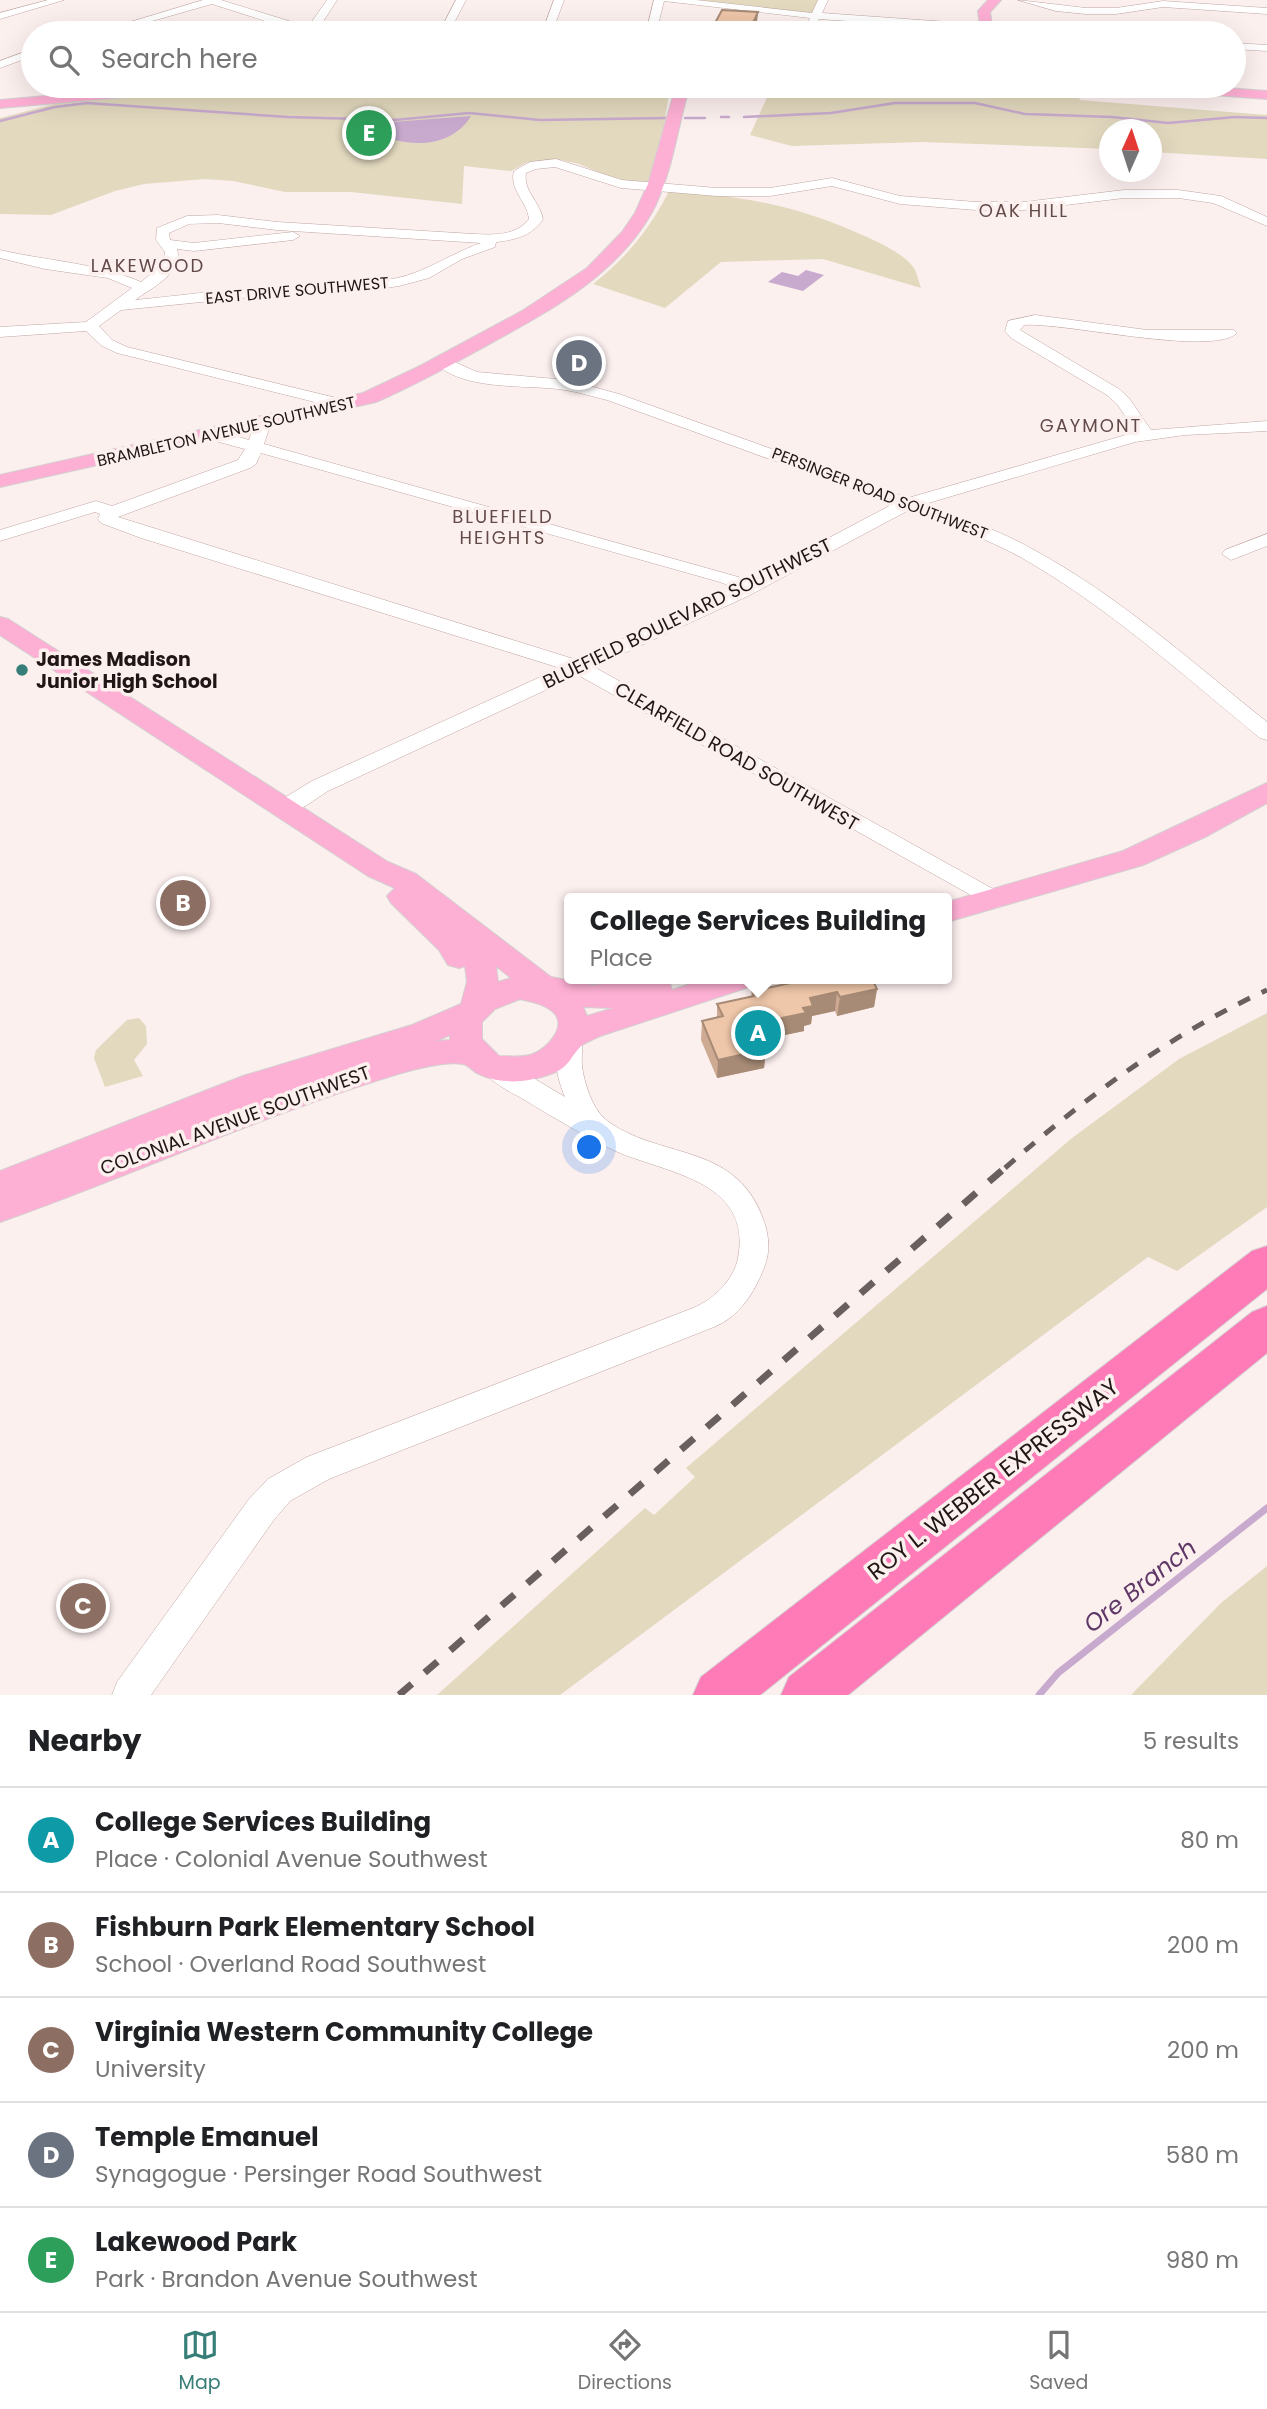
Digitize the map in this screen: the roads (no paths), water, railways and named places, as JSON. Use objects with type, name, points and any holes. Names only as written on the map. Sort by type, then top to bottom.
[{"type":"highway","name":"ROY L. WEBBER EXPRESSWAY","points":[[719,1695],[1267,1264]]},
{"type":"highway","points":[[807,1695],[1267,1326]]},
{"type":"main road","points":[[985,21],[984,11],[995,0]]},
{"type":"main road","points":[[1246,93],[1267,95]]},
{"type":"main road","points":[[0,104],[66,98]]},
{"type":"main road","name":"BRAMBLETON AVENUE SOUTHWEST","points":[[0,481],[347,405],[391,389],[546,306],[589,275],[626,240],[654,187],[679,98]]},
{"type":"main road","points":[[0,624],[284,808],[387,879],[455,932],[476,955],[483,971],[484,986],[464,1015],[465,1031],[494,1067],[523,1069],[545,1063],[555,1058],[571,1039],[589,1027],[724,984]]},
{"type":"main road","points":[[952,911],[1133,858],[1195,830],[1267,792]]},
{"type":"main road","points":[[387,879],[406,881],[550,992],[573,1015],[575,1024],[571,1039]]},
{"type":"main road","points":[[387,879],[409,905],[450,942],[459,957],[465,992],[457,1009],[464,1015]]},
{"type":"main road","points":[[464,1015],[496,993],[508,989],[531,989],[603,999],[680,984]]},
{"type":"main road","points":[[550,992],[585,1005],[621,1004],[695,984]]},
{"type":"main road","name":"COLONIAL AVENUE SOUTHWEST","points":[[0,1186],[254,1085],[464,1015]]},
{"type":"main road","name":"COLONIAL AVENUE SOUTHWEST","points":[[0,1207],[243,1114],[368,1073],[399,1060],[428,1053],[494,1067]]},
{"type":"main road","points":[[368,1073],[400,1067],[444,1064],[489,1073],[494,1067]]},
{"type":"street","points":[[3,13],[59,0]]},
{"type":"street","points":[[140,21],[212,0],[276,21]]},
{"type":"street","points":[[319,21],[332,0]]},
{"type":"street","points":[[450,21],[461,0]]},
{"type":"street","points":[[551,21],[559,0]]},
{"type":"street","points":[[654,21],[659,0]]},
{"type":"street","points":[[668,0],[873,21]]},
{"type":"street","points":[[814,21],[823,0]]},
{"type":"street","points":[[1023,0],[1056,8],[1086,11],[1116,11],[1171,4],[1267,11]]},
{"type":"street","points":[[1246,47],[1267,48]]},
{"type":"street","points":[[2,63],[21,56]]},
{"type":"street","points":[[2,63],[21,62]]},
{"type":"street","name":"EAST DRIVE SOUTHWEST","points":[[117,306],[400,282],[424,275],[457,256],[529,228],[536,219],[533,206],[518,183],[520,171],[541,163],[563,164],[610,181],[654,187]]},
{"type":"street","points":[[654,187],[755,193],[832,183],[900,200],[1002,206],[1124,194],[1178,194],[1216,200],[1267,222]]},
{"type":"street","points":[[0,332],[90,326],[170,265],[172,252],[161,236],[165,229],[180,223],[198,220],[420,233],[469,239],[510,237]]},
{"type":"street","points":[[167,244],[194,247],[338,229]]},
{"type":"street","points":[[0,254],[45,265],[111,274],[143,288]]},
{"type":"street","points":[[1146,434],[1123,401],[1113,392],[1016,335],[1011,328],[1017,322],[1031,320],[1150,334],[1229,333]]},
{"type":"street","points":[[90,326],[107,343],[122,350],[347,405]]},
{"type":"street","name":"PERSINGER ROAD SOUTHWEST","points":[[443,362],[457,371],[475,377],[567,386],[613,397],[989,534],[1047,563],[1131,624],[1267,733]]},
{"type":"street","points":[[0,536],[96,506],[111,512],[231,471],[250,460],[263,423]]},
{"type":"street","points":[[1259,427],[1267,445]]},
{"type":"street","name":"BLUEFIELD BOULEVARD SOUTHWEST","points":[[284,808],[320,786],[750,587],[909,503],[1068,454],[1146,434],[1259,427]]},
{"type":"street","points":[[210,435],[727,578],[750,587]]},
{"type":"street","name":"CLEARFIELD ROAD SOUTHWEST","points":[[111,512],[107,519],[190,547],[579,667],[994,900]]},
{"type":"street","points":[[1231,554],[1267,539]]},
{"type":"street","points":[[571,1039],[568,1055],[570,1081],[593,1124]]},
{"type":"street","points":[[130,1695],[279,1490],[298,1478],[355,1453],[687,1325],[718,1311],[739,1290],[756,1248],[750,1219],[721,1181],[701,1170],[620,1140],[494,1067]]},
{"type":"waterway","points":[[0,121],[55,107],[87,103],[288,117],[394,120],[469,113],[540,120],[667,118]]},
{"type":"waterway","points":[[744,117],[831,113],[895,103],[975,103],[1025,114],[1112,117],[1168,123],[1235,117],[1267,118]]},
{"type":"waterway","points":[[721,117],[729,117]]},
{"type":"waterway","points":[[685,118],[705,118]]},
{"type":"waterway","name":"Ore Branch","points":[[1039,1695],[1058,1673],[1267,1508]]},
{"type":"railway","points":[[1005,1168],[1098,1092],[1162,1047],[1267,990]]},
{"type":"railway","points":[[399,1695],[1007,1166]]},
{"type":"place","name":"Lakewood Park","points":[[369,133]]},
{"type":"place","name":"Temple Emanuel","points":[[579,363]]},
{"type":"place","name":"James Madison Junior High School","points":[[22,670]]},
{"type":"place","name":"Fishburn Park Elementary School","points":[[183,903]]},
{"type":"place","name":"College Services Building","points":[[758,1033]]},
{"type":"place","name":"Virginia Western Community College","points":[[83,1606]]},
{"type":"district","name":"OAK HILL","points":[[1024,211]]},
{"type":"district","name":"LAKEWOOD","points":[[148,266]]},
{"type":"district","name":"GAYMONT","points":[[1091,426]]},
{"type":"district","name":"BLUEFIELD HEIGHTS","points":[[503,527]]}]
